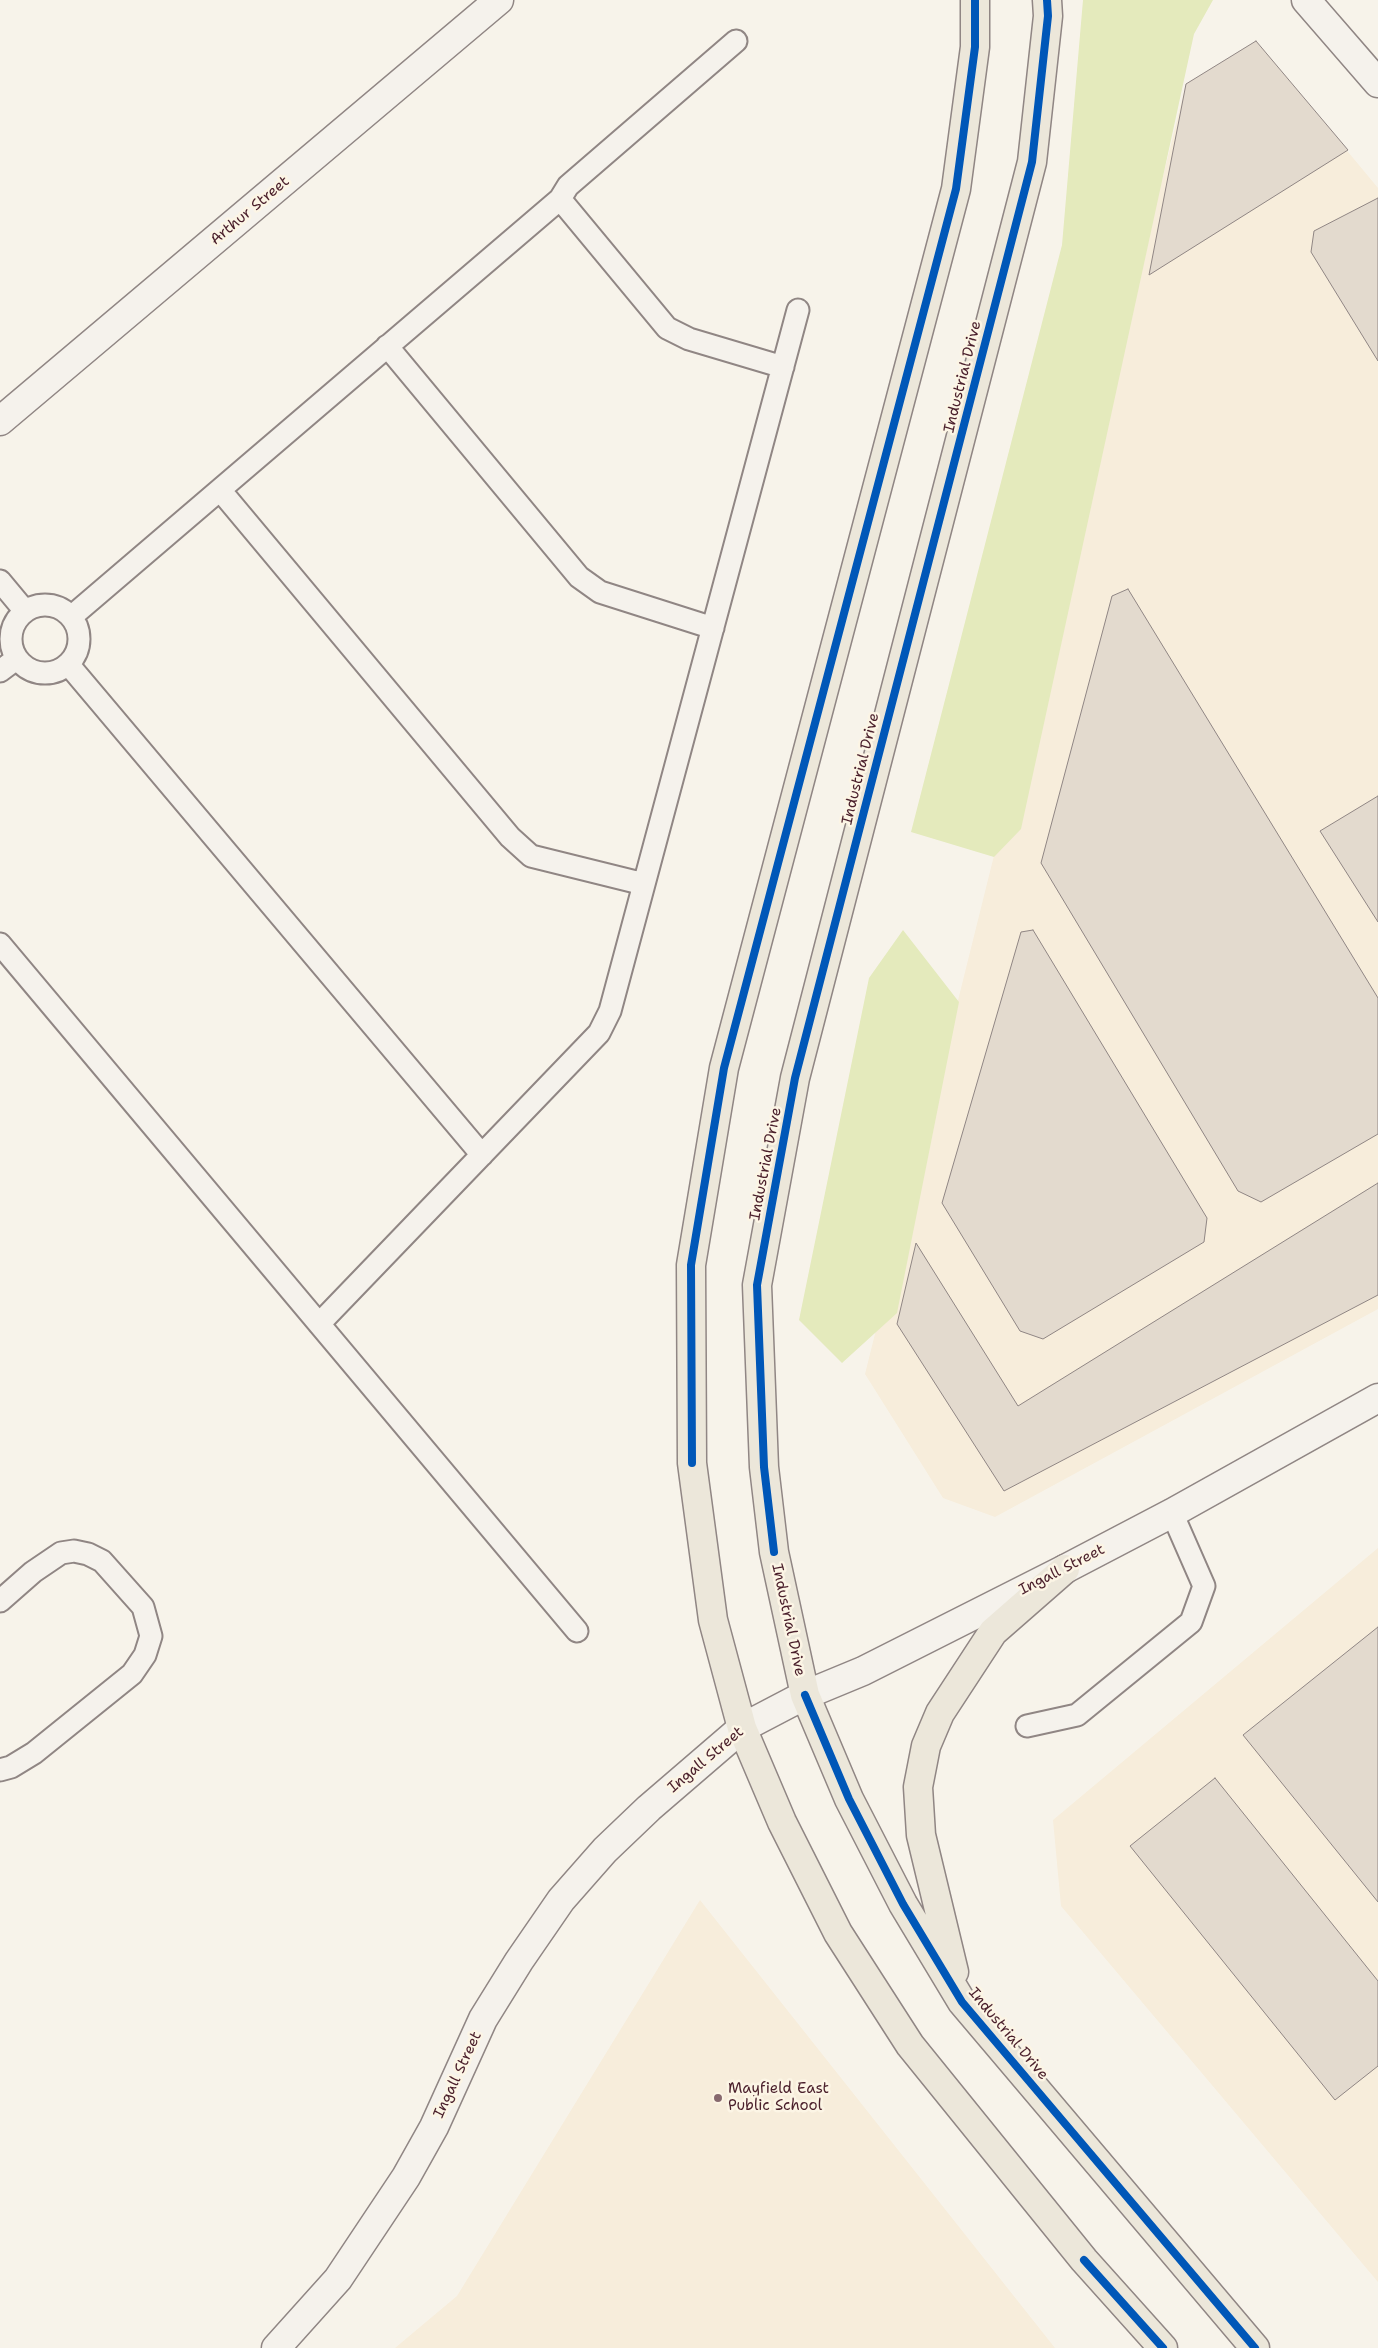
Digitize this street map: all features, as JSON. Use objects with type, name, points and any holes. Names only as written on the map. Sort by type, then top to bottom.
[{"type":"highway","points":[[975,0],[975,47],[956,189],[724,1068],[691,1266],[692,1463],[713,1620],[742,1728],[782,1822],[838,1933],[910,2045],[1084,2260],[1163,2348]]},
{"type":"highway","name":"Industrial Drive","points":[[1047,0],[1048,16],[1032,162],[796,1078],[757,1285],[764,1467],[772,1543],[805,1695],[850,1799],[898,1895],[962,2002],[1255,2348]]},
{"type":"highway","points":[[962,2002],[921,1835],[918,1787],[926,1746],[940,1713],[993,1632],[1065,1569]]},
{"type":"street","name":"Arthur Street","points":[[0,421],[499,0]]},
{"type":"street","points":[[1306,0],[1378,82]]},
{"type":"street","name":"Ingall Street","points":[[276,2348],[338,2278],[406,2177],[434,2127],[483,2019],[519,1961],[561,1900],[605,1850],[649,1808],[742,1728],[805,1695],[863,1671],[1065,1569],[1172,1513],[1378,1398]]},
{"type":"lane","points":[[71,617],[560,199],[568,186],[736,41]]},
{"type":"lane","points":[[560,199],[668,328],[689,339],[783,367]]},
{"type":"lane","points":[[319,1324],[599,1034],[610,1011],[798,310]]},
{"type":"lane","points":[[387,346],[579,577],[600,592],[713,628]]},
{"type":"lane","points":[[220,490],[510,837],[531,856],[644,884]]},
{"type":"lane","points":[[0,581],[25,611]]},
{"type":"lane","points":[[45,605],[63,611],[71,617],[76,626],[78,646],[68,664],[60,670],[40,673],[8,665],[10,637],[13,627],[25,611],[34,606],[45,605]]},
{"type":"lane","points":[[68,664],[482,1155]]},
{"type":"lane","points":[[0,944],[577,1631]]},
{"type":"lane","points":[[1027,1726],[1077,1715],[1191,1622],[1204,1586],[1172,1513]]},
{"type":"lane","points":[[0,1601],[33,1572],[61,1553],[74,1551],[88,1554],[102,1561],[143,1607],[151,1636],[144,1655],[132,1674],[34,1753],[11,1767],[0,1770]]},
{"type":"shaded area","points":[[1256,41],[1378,188],[1378,1309],[995,1517],[943,1498],[865,1374],[1186,84]]},
{"type":"shaded area","points":[[1378,1548],[1378,2282],[1061,1906],[1053,1820]]},
{"type":"shaded area","name":"Mayfield East Public School","points":[[700,1900],[1055,2348],[395,2348],[457,2296]]},
{"type":"green space","points":[[1083,0],[1213,0],[1194,34],[1021,829],[994,857],[911,832],[1062,245]]},
{"type":"green space","points":[[903,930],[959,1002],[897,1313],[842,1363],[799,1320],[869,978]]},
{"type":"building","points":[[1256,41],[1348,150],[1149,275],[1186,84]]},
{"type":"building","points":[[1378,198],[1378,361],[1311,252],[1314,231]]},
{"type":"building","points":[[1128,589],[1378,998],[1378,1134],[1261,1202],[1238,1191],[1041,863],[1112,596]]},
{"type":"building","points":[[1378,796],[1378,922],[1320,831]]},
{"type":"building","points":[[1033,930],[1207,1218],[1204,1242],[1043,1339],[1020,1331],[942,1203],[1021,932]]},
{"type":"building","points":[[1378,1183],[1378,1295],[1004,1491],[897,1324],[916,1243],[1018,1406]]},
{"type":"building","points":[[1378,1627],[1378,1902],[1243,1735]]},
{"type":"building","points":[[1215,1778],[1378,1981],[1378,2066],[1335,2100],[1130,1846]]},
{"type":"cycle path","points":[[692,1463],[691,1265],[724,1068],[956,189],[975,47],[975,0]]},
{"type":"cycle path","points":[[774,1552],[764,1467],[757,1285],[795,1078],[1032,162],[1048,16],[1047,0]]},
{"type":"cycle path","points":[[805,1695],[849,1799],[903,1904],[962,2002],[1255,2348]]},
{"type":"cycle path","points":[[1084,2260],[1163,2348]]},
{"type":"place","name":"Mayfield East Public School","points":[[718,2098]]}]
